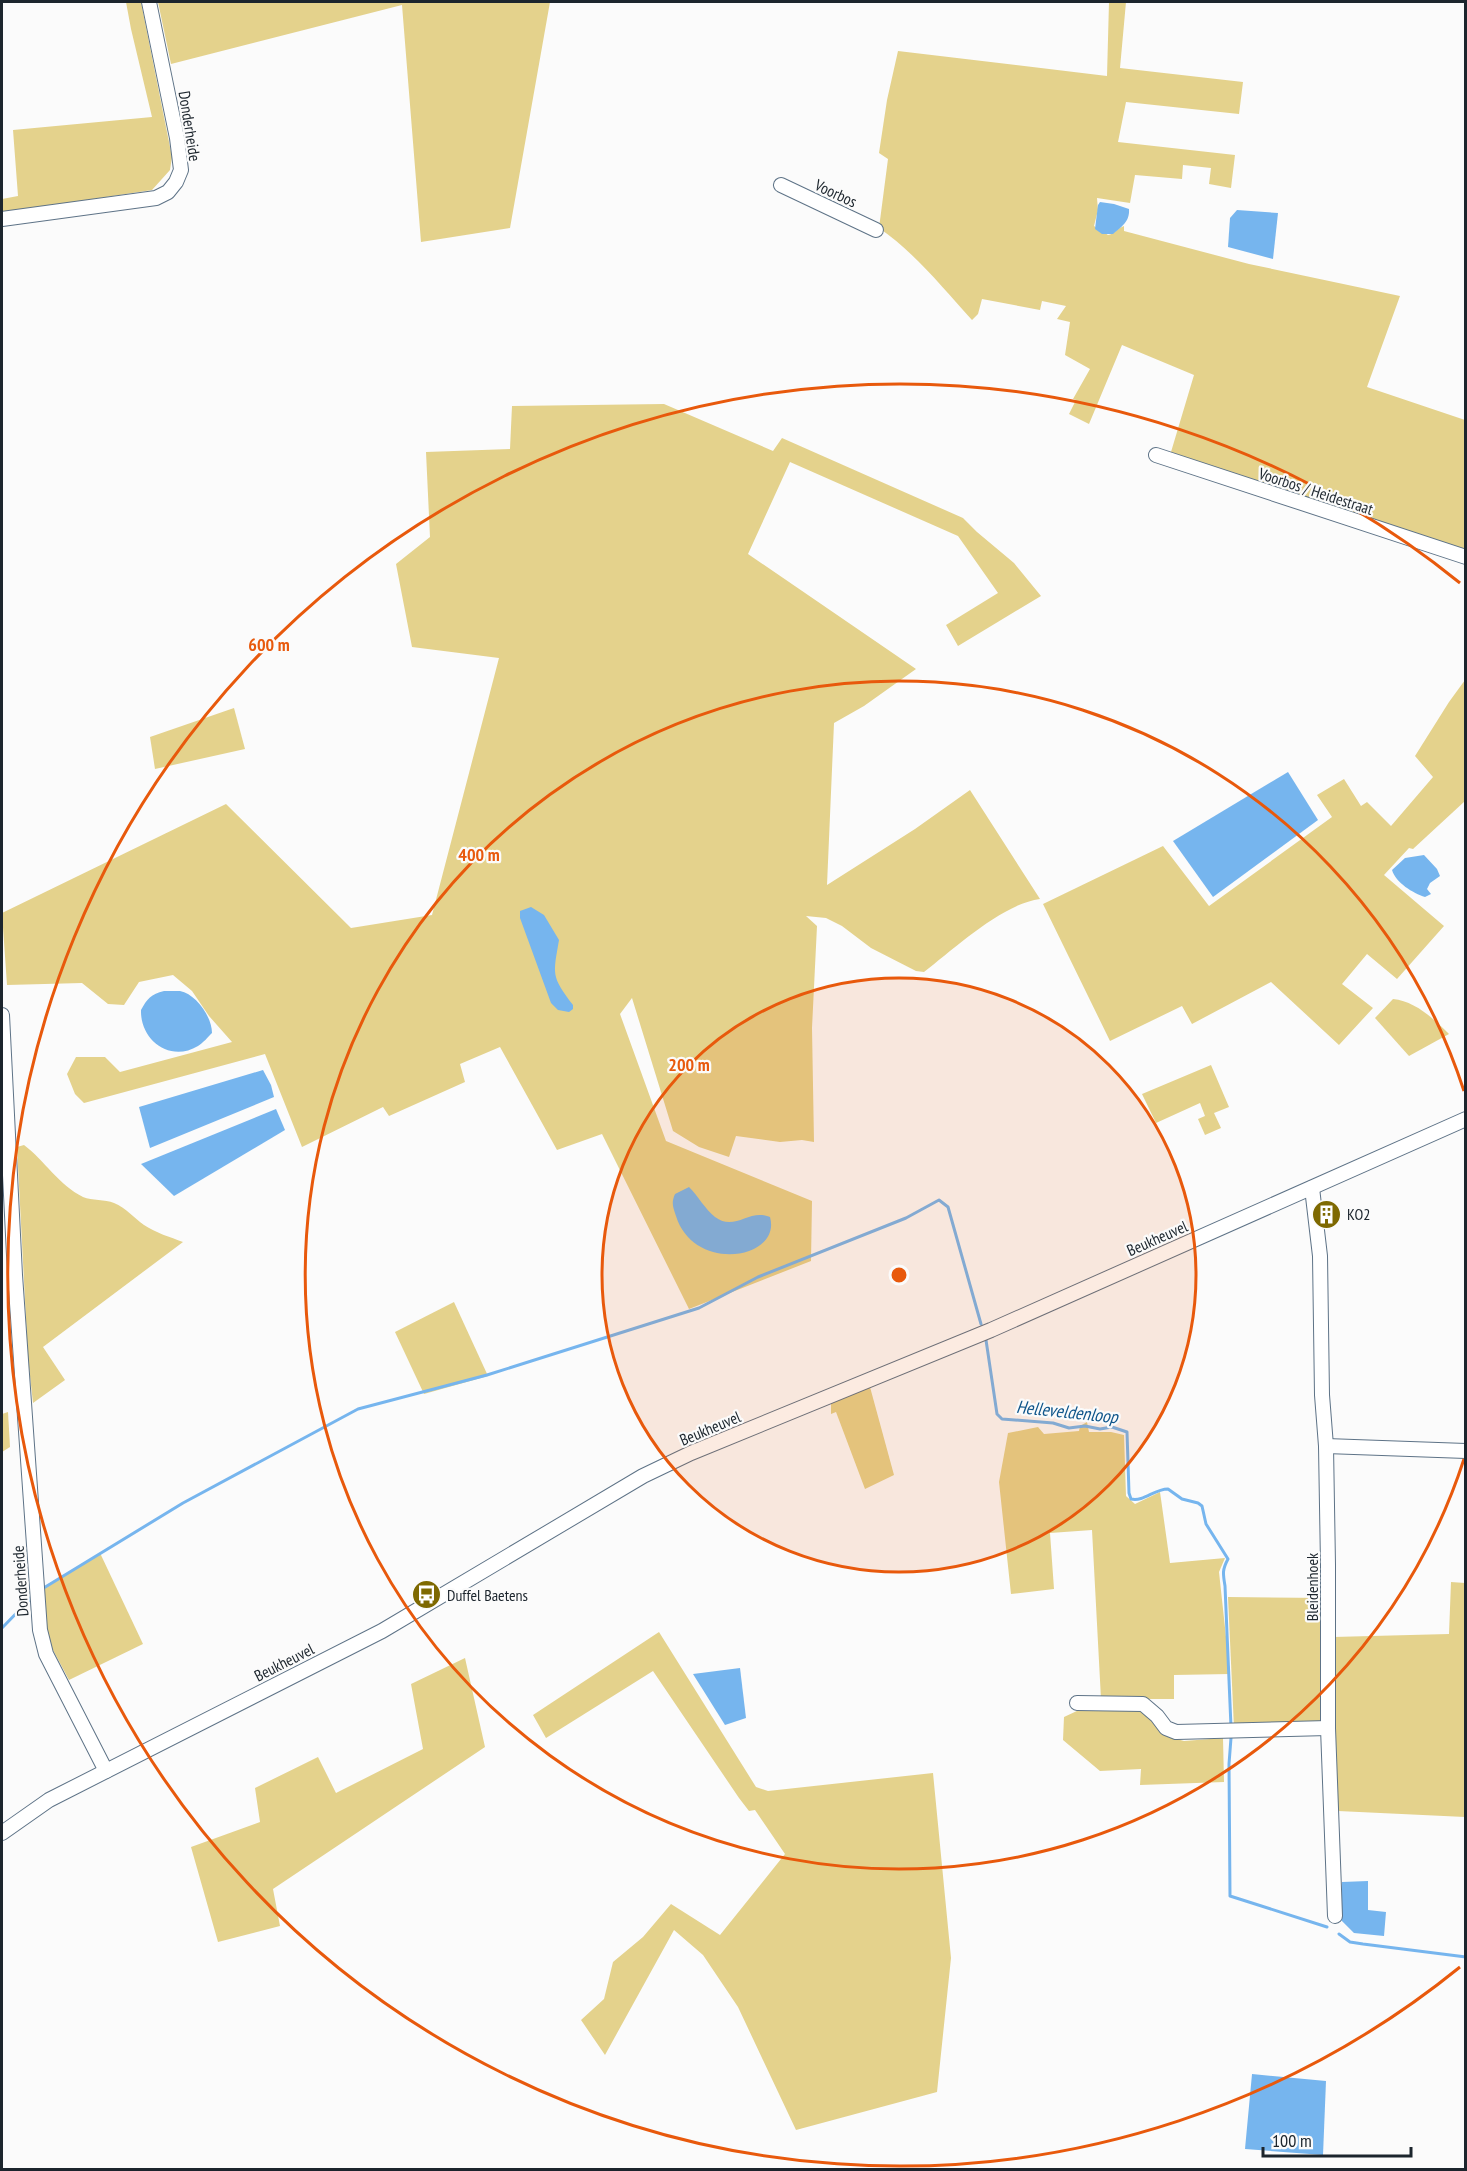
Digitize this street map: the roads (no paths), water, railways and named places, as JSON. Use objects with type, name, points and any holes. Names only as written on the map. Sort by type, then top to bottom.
[{"type":"street","name":"Donderheide","points":[[2,219],[156,198],[168,192],[176,182],[181,170],[177,138],[149,2]]},
{"type":"street","name":"Voorbos","points":[[781,185],[876,230]]},
{"type":"street","name":"Voorbos / Heidestraat","points":[[1156,456],[1466,557]]},
{"type":"street","name":"Donderheide","points":[[2,1015],[14,1263],[40,1630],[46,1654],[106,1771]]},
{"type":"street","name":"Beukheuvel","points":[[2,1833],[49,1800],[382,1631],[643,1476],[691,1453],[991,1330],[1466,1119]]},
{"type":"street","name":"Bleidenhoek","points":[[1312,1188],[1320,1256],[1322,1395],[1326,1446],[1328,1728],[1335,1916]]},
{"type":"street","points":[[1326,1446],[1466,1451]]},
{"type":"street","points":[[1077,1704],[1143,1704],[1157,1716],[1166,1728],[1176,1732],[1328,1728]]},
{"type":"water","points":[[1100,202],[1129,209],[1126,221],[1113,234],[1102,234],[1095,229]]},
{"type":"water","points":[[1237,210],[1278,213],[1273,259],[1228,247],[1230,218]]},
{"type":"water","points":[[1288,772],[1318,820],[1213,897],[1173,841]]},
{"type":"water","points":[[1424,855],[1437,869],[1440,876],[1430,883],[1427,889],[1431,894],[1425,897],[1406,887],[1397,879],[1392,870],[1405,858]]},
{"type":"water","points":[[531,907],[544,915],[559,940],[555,968],[557,981],[573,1005],[573,1009],[569,1012],[558,1010],[551,1003],[520,918],[520,911]]},
{"type":"water","points":[[164,991],[186,993],[202,1007],[209,1020],[212,1033],[204,1042],[187,1051],[177,1052],[159,1046],[151,1039],[142,1021],[141,1010],[150,998]]},
{"type":"water","points":[[263,1070],[274,1097],[150,1148],[139,1107]]},
{"type":"water","points":[[276,1109],[285,1130],[174,1196],[141,1164]]},
{"type":"water","points":[[689,1187],[711,1214],[722,1221],[736,1221],[755,1215],[770,1217],[770,1231],[763,1243],[750,1250],[734,1254],[717,1253],[700,1247],[686,1234],[673,1207],[675,1194]]},
{"type":"water","points":[[740,1668],[746,1718],[725,1725],[693,1674]]},
{"type":"water","points":[[1368,1881],[1368,1910],[1386,1912],[1384,1936],[1354,1933],[1341,1920],[1342,1882]]},
{"type":"water","points":[[1252,2074],[1326,2081],[1323,2155],[1245,2149]]},
{"type":"waterway","points":[[42,1589],[183,1503],[358,1409],[487,1375],[699,1308],[758,1277],[906,1218],[939,1200],[948,1207],[981,1324]]},
{"type":"waterway","name":"Helleveldenloop","points":[[986,1340],[997,1414],[1002,1419],[1053,1423],[1069,1428],[1112,1427],[1127,1432],[1131,1499],[1140,1499],[1168,1489],[1182,1499],[1202,1506],[1206,1524],[1228,1559],[1223,1575],[1231,1727]]},
{"type":"waterway","points":[[2,1628],[34,1595]]},
{"type":"waterway","name":"Helleveldenloop","points":[[1231,1738],[1229,1764],[1230,1896],[1327,1927]]},
{"type":"waterway","name":"Helleveldenloop","points":[[1339,1934],[1350,1942],[1466,1957]]},
{"type":"place","name":"KO2","points":[[1326,1214]]},
{"type":"place","name":"Duffel Baetens","points":[[426,1595]]}]
